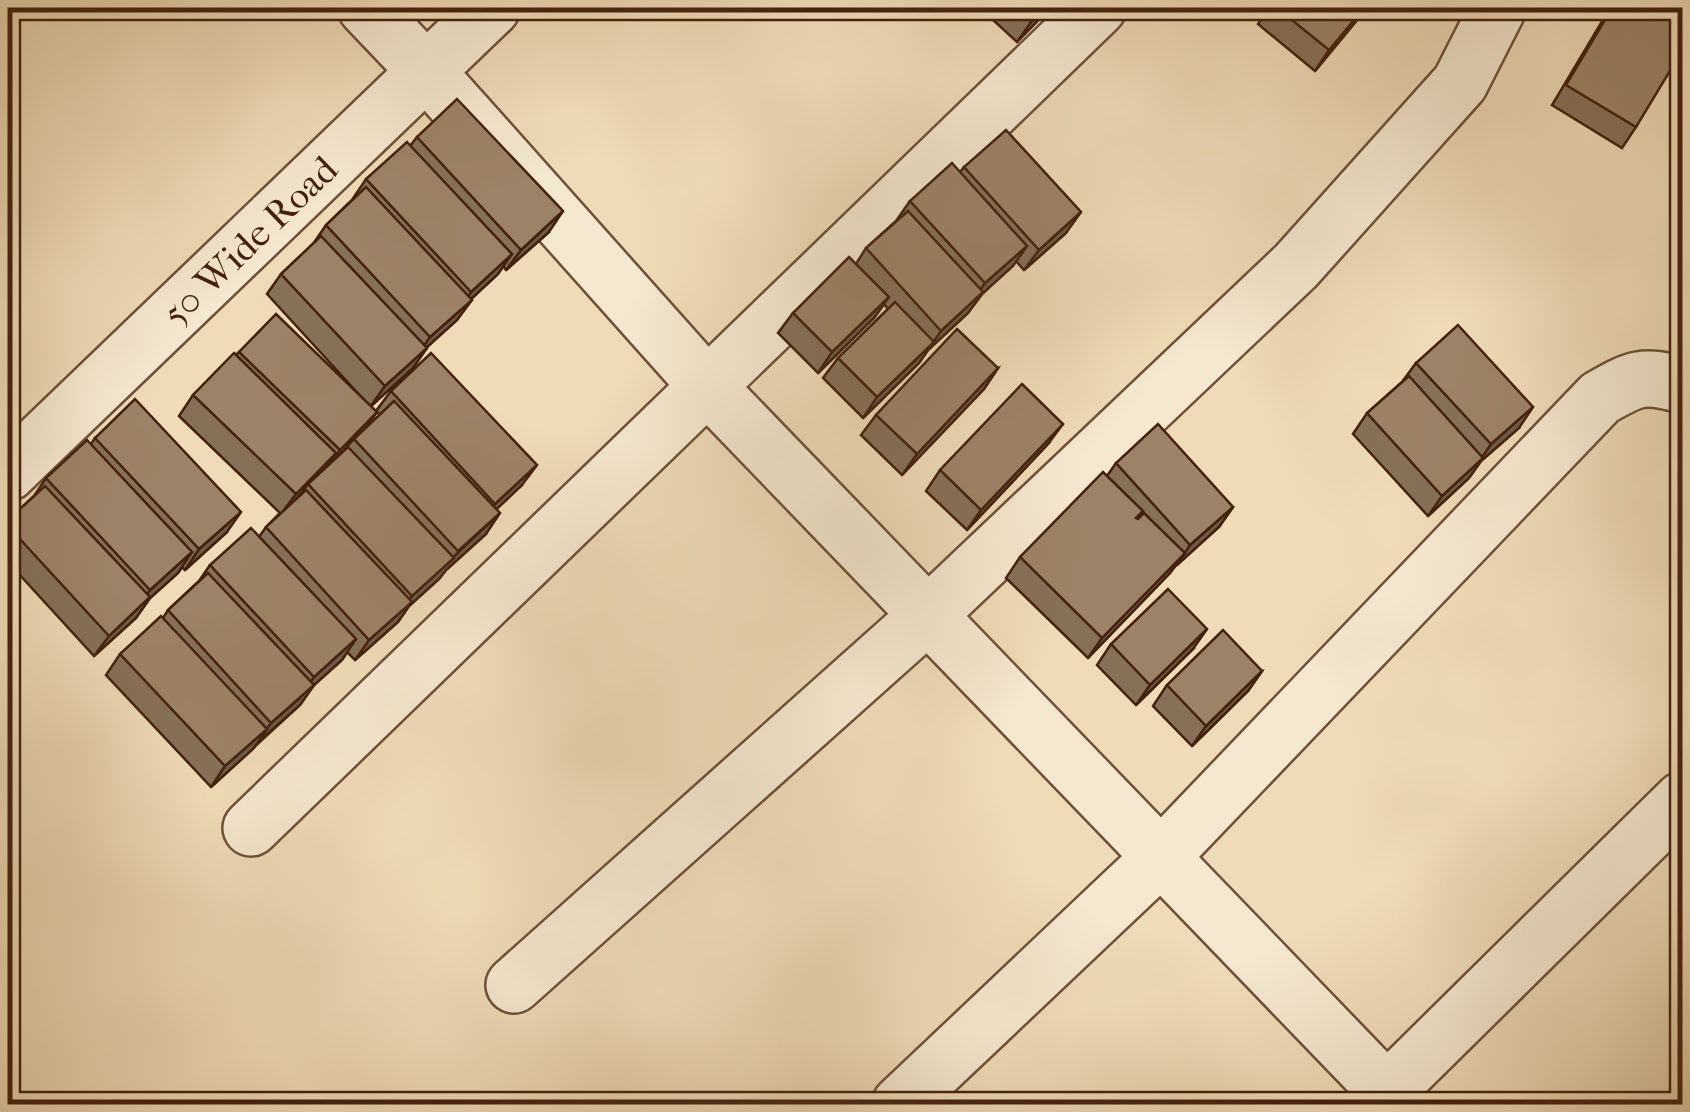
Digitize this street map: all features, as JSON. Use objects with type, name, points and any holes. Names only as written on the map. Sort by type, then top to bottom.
[{"type":"street","points":[[366,8],[426,70],[707,386],[1161,857],[1387,1100],[1682,800]]},
{"type":"street","name":"50 Wide Road","points":[[8,473],[492,8]]},
{"type":"street","points":[[251,828],[1098,8]]},
{"type":"street","points":[[514,985],[927,616],[1296,266],[1460,83],[1498,8]]},
{"type":"street","points":[[900,1104],[1161,857],[1600,398],[1628,382],[1656,378],[1682,385]]},
{"type":"building","points":[[1016,8],[1045,8],[1031,22]]},
{"type":"building","points":[[1277,8],[1364,8],[1329,50]]},
{"type":"building","points":[[1612,8],[1682,8],[1682,51],[1636,127],[1566,85]]},
{"type":"building","points":[[457,99],[563,211],[521,250],[417,137]]},
{"type":"building","points":[[1006,130],[1081,212],[1039,250],[964,167]]},
{"type":"building","points":[[407,142],[512,254],[471,292],[366,179]]},
{"type":"building","points":[[952,163],[1027,246],[985,283],[910,201]]},
{"type":"building","points":[[366,187],[472,300],[430,337],[326,225]]},
{"type":"building","points":[[908,211],[983,292],[941,331],[866,248]]},
{"type":"building","points":[[321,236],[427,348],[385,386],[281,274]]},
{"type":"building","points":[[849,257],[889,297],[832,352],[793,313]]},
{"type":"building","points":[[895,302],[934,342],[877,397],[838,358]]},
{"type":"building","points":[[276,314],[377,412],[340,450],[239,352]]},
{"type":"building","points":[[1458,325],[1533,407],[1491,444],[1416,363]]},
{"type":"building","points":[[957,329],[998,368],[917,454],[876,415]]},
{"type":"building","points":[[234,353],[336,453],[296,494],[193,395]]},
{"type":"building","points":[[431,353],[537,465],[495,504],[391,391]]},
{"type":"building","points":[[1409,376],[1483,458],[1442,496],[1367,413]]},
{"type":"building","points":[[1022,384],[1063,424],[981,510],[940,470]]},
{"type":"building","points":[[135,399],[241,512],[199,549],[95,438]]},
{"type":"building","points":[[394,401],[500,513],[458,551],[354,439]]},
{"type":"building","points":[[1158,424],[1233,507],[1190,545],[1116,463]]},
{"type":"building","points":[[87,440],[192,552],[150,590],[46,478]]},
{"type":"building","points":[[348,447],[454,558],[412,596],[308,484]]},
{"type":"building","points":[[1103,472],[1143,511],[1136,518],[1144,513],[1185,553],[1102,638],[1020,557]]},
{"type":"building","points":[[45,486],[150,597],[109,636],[8,526],[8,520]]},
{"type":"building","points":[[306,490],[412,602],[369,640],[266,527]]},
{"type":"building","points":[[251,528],[356,639],[314,677],[210,565]]},
{"type":"building","points":[[208,573],[314,685],[271,723],[168,610]]},
{"type":"building","points":[[1168,589],[1207,629],[1150,685],[1111,644]]},
{"type":"building","points":[[161,616],[267,729],[225,766],[120,654]]},
{"type":"building","points":[[1223,630],[1262,671],[1206,726],[1167,685]]}]
